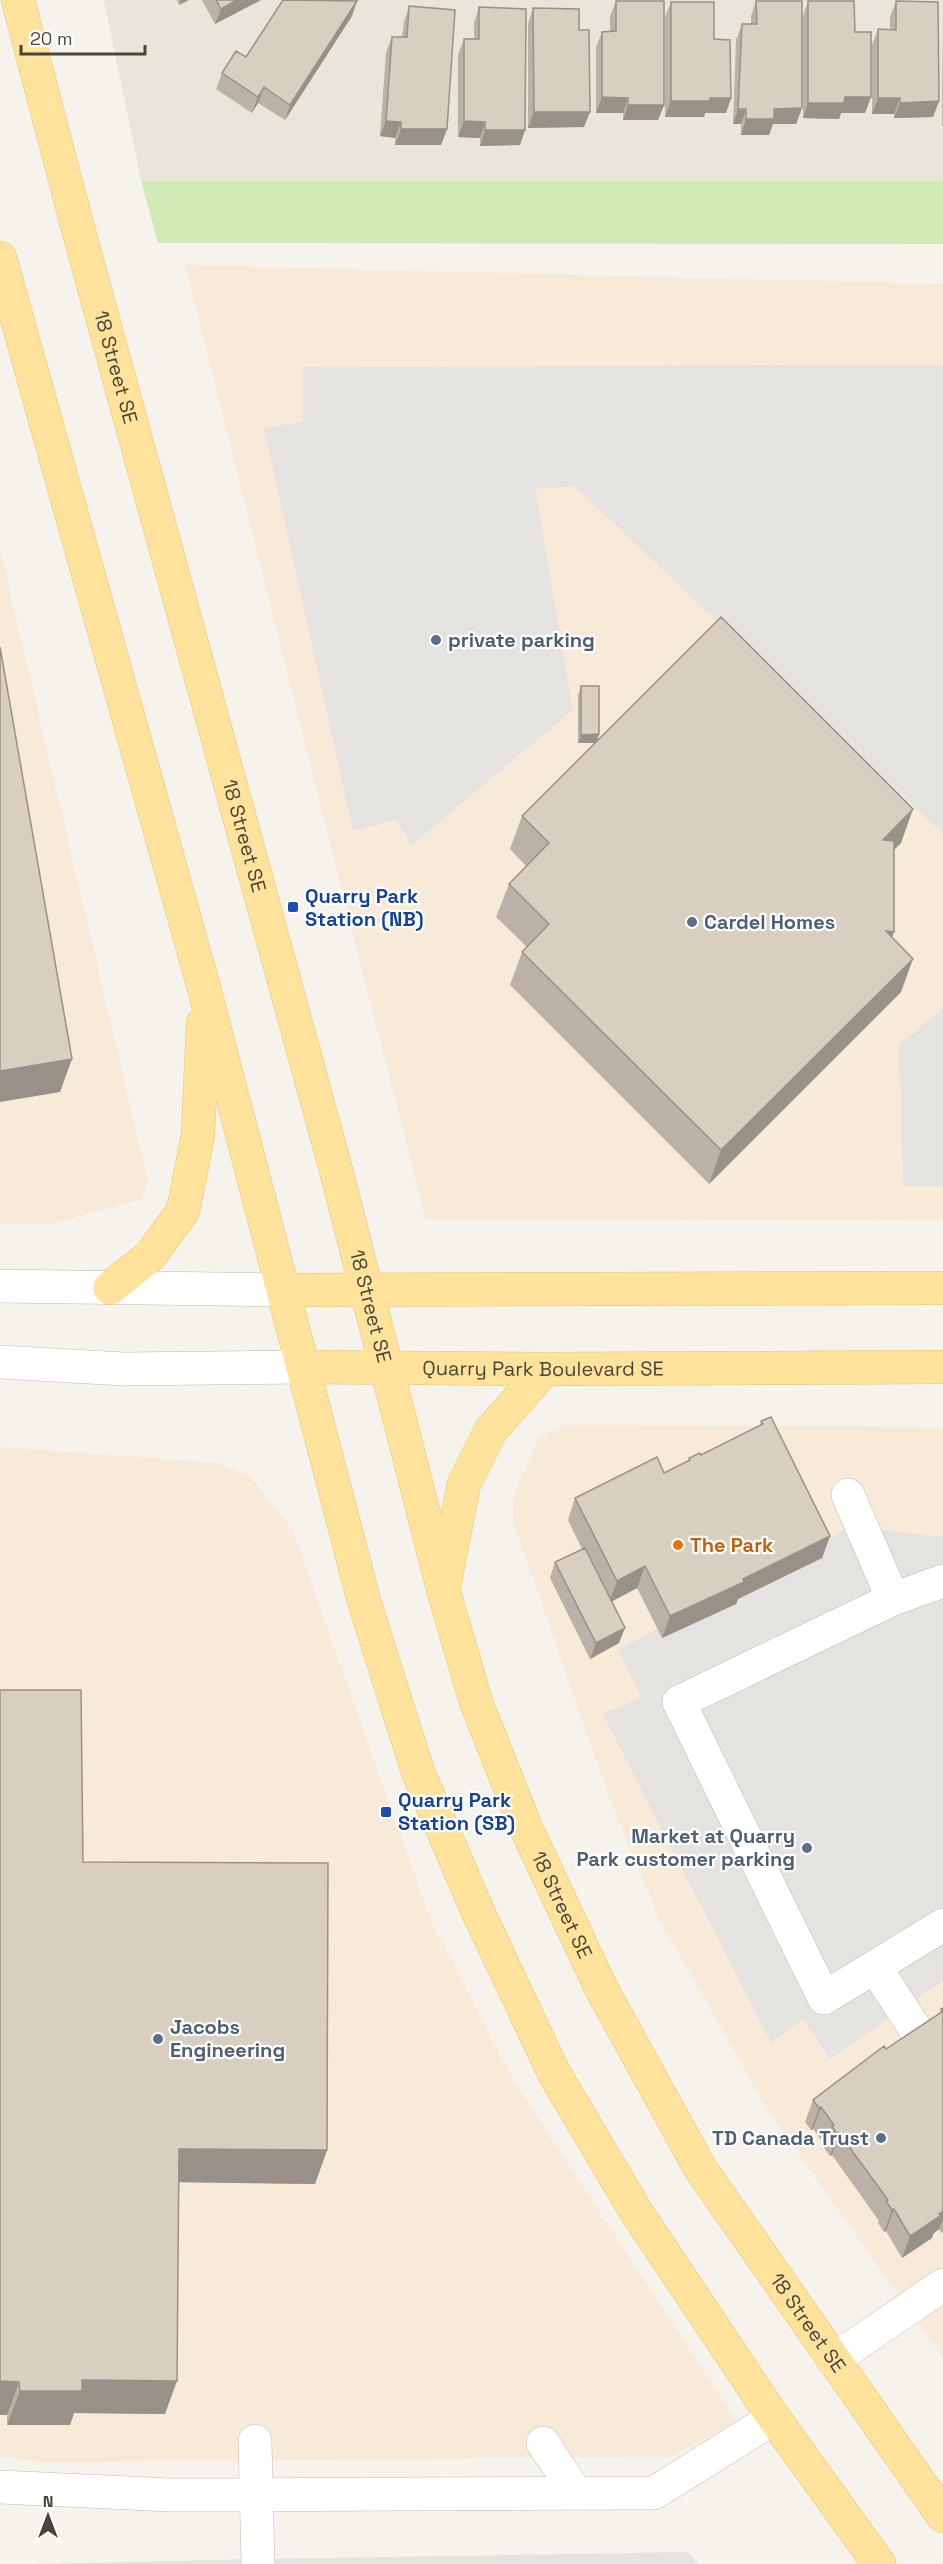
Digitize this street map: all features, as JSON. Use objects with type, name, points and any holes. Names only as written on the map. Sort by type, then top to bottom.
[{"type":"main road","name":"18 Street SE","points":[[18,0],[367,1290],[443,1589],[476,1702],[526,1828],[601,1988],[700,2168],[943,2516]]},
{"type":"main road","points":[[0,258],[204,988],[364,1601],[415,1760],[478,1912],[560,2083],[636,2210],[774,2418],[879,2564]]},
{"type":"main road","points":[[110,1288],[150,1256],[183,1211],[198,1135],[204,988]]},
{"type":"main road","points":[[283,1290],[943,1288]]},
{"type":"main road","name":"Quarry Park Boulevard SE","points":[[303,1367],[545,1369],[943,1366]]},
{"type":"main road","points":[[443,1589],[464,1484],[491,1430],[545,1369]]},
{"type":"street","points":[[0,1286],[283,1290]]},
{"type":"street","name":"Quarry Park Boulevard SE","points":[[0,1362],[124,1369],[303,1367]]},
{"type":"street","points":[[848,1495],[893,1599]]},
{"type":"street","points":[[943,1581],[893,1599],[679,1702],[824,1998],[943,1925]]},
{"type":"street","points":[[875,1967],[923,2041]]},
{"type":"street","points":[[833,2360],[943,2285]]},
{"type":"street","points":[[0,2487],[171,2495],[654,2493],[774,2418]]},
{"type":"street","points":[[255,2441],[258,2564]]},
{"type":"street","points":[[543,2443],[576,2493]]},
{"type":"shaded area","points":[[104,0],[943,0],[943,181],[141,181]]},
{"type":"shaded area","points":[[185,265],[943,284],[943,1220],[425,1219]]},
{"type":"shaded area","name":"private parking","points":[[943,365],[943,834],[574,486],[535,489],[573,710],[412,845],[396,820],[353,831],[264,428],[303,422],[303,367]]},
{"type":"shaded area","points":[[0,549],[148,1182],[140,1200],[50,1224],[0,1224]]},
{"type":"shaded area","points":[[943,1008],[943,1186],[903,1186],[899,1045]]},
{"type":"shaded area","points":[[568,1425],[943,1427],[943,2358],[768,2111],[658,1917],[609,1797],[513,1521],[514,1494],[540,1435]]},
{"type":"shaded area","points":[[0,1447],[219,1463],[251,1477],[293,1531],[431,1921],[514,2081],[737,2422],[671,2457],[42,2462],[0,2457]]},
{"type":"shaded area","name":"Market at Quarry Park customer parking","points":[[850,1527],[943,1537],[943,1981],[830,2059],[803,2019],[771,2043],[603,1714],[641,1697],[618,1650]]},
{"type":"shaded area","points":[[688,2552],[698,2564],[34,2564],[258,2559]]},
{"type":"green space","points":[[141,181],[943,181],[943,244],[158,243]]},
{"type":"building","points":[[216,0],[237,0],[221,9]]},
{"type":"building","points":[[283,0],[357,1],[290,105],[264,87],[258,97],[222,73],[236,51],[246,57]]},
{"type":"building","points":[[616,1],[664,1],[664,105],[628,105],[628,98],[602,97],[602,32],[616,31]]},
{"type":"building","points":[[756,1],[802,1],[802,108],[774,109],[774,119],[746,119],[746,109],[738,109],[742,24],[757,24]]},
{"type":"building","points":[[808,1],[854,1],[855,32],[871,32],[871,97],[845,97],[844,103],[808,103]]},
{"type":"building","points":[[896,1],[938,2],[939,101],[900,103],[900,98],[878,98],[878,29],[896,30]]},
{"type":"building","points":[[671,2],[714,2],[714,39],[730,40],[731,98],[710,98],[710,101],[671,101]]},
{"type":"building","points":[[409,6],[455,10],[447,129],[401,129],[401,122],[386,121],[392,37],[407,37]]},
{"type":"building","points":[[479,7],[526,9],[525,130],[485,130],[485,122],[464,121],[464,39],[479,39]]},
{"type":"building","points":[[533,8],[579,9],[579,30],[589,30],[590,112],[534,112]]},
{"type":"building","name":"Cardel Homes","points":[[721,617],[913,809],[883,840],[894,841],[894,932],[886,931],[913,959],[721,1150],[522,952],[549,924],[509,884],[549,843],[522,816]]},
{"type":"building","points":[[0,647],[72,1059],[0,1071]]},
{"type":"building","points":[[581,686],[599,686],[599,734],[581,735]]},
{"type":"building","points":[[771,1417],[830,1536],[743,1579],[744,1582],[670,1616],[645,1566],[617,1581],[575,1498],[657,1457],[664,1473],[690,1460],[689,1458],[700,1453],[701,1455],[763,1424],[761,1421]]},
{"type":"building","points":[[585,1548],[625,1628],[596,1643],[555,1562]]},
{"type":"building","name":"Jacobs Engineering","points":[[0,1690],[81,1690],[83,1862],[328,1863],[327,2150],[179,2149],[177,2381],[82,2380],[82,2391],[20,2391],[19,2382],[0,2381]]},
{"type":"building","name":"TD Canada Trust","points":[[943,2011],[943,2211],[939,2214],[940,2216],[910,2236],[894,2209],[892,2210],[886,2201],[888,2200],[839,2133],[838,2135],[821,2107],[819,2108],[813,2100],[884,2046],[886,2049]]},
{"type":"place","name":"private parking","points":[[436,640]]},
{"type":"place","name":"Quarry Park Station (NB)","points":[[293,907]]},
{"type":"place","name":"Cardel Homes","points":[[692,922]]},
{"type":"place","name":"The Park","points":[[678,1545]]},
{"type":"place","name":"Quarry Park Station (SB)","points":[[386,1812]]},
{"type":"place","name":"Market at Quarry Park customer parking","points":[[807,1848]]},
{"type":"place","name":"Jacobs Engineering","points":[[158,2039]]},
{"type":"place","name":"TD Canada Trust","points":[[881,2138]]}]
